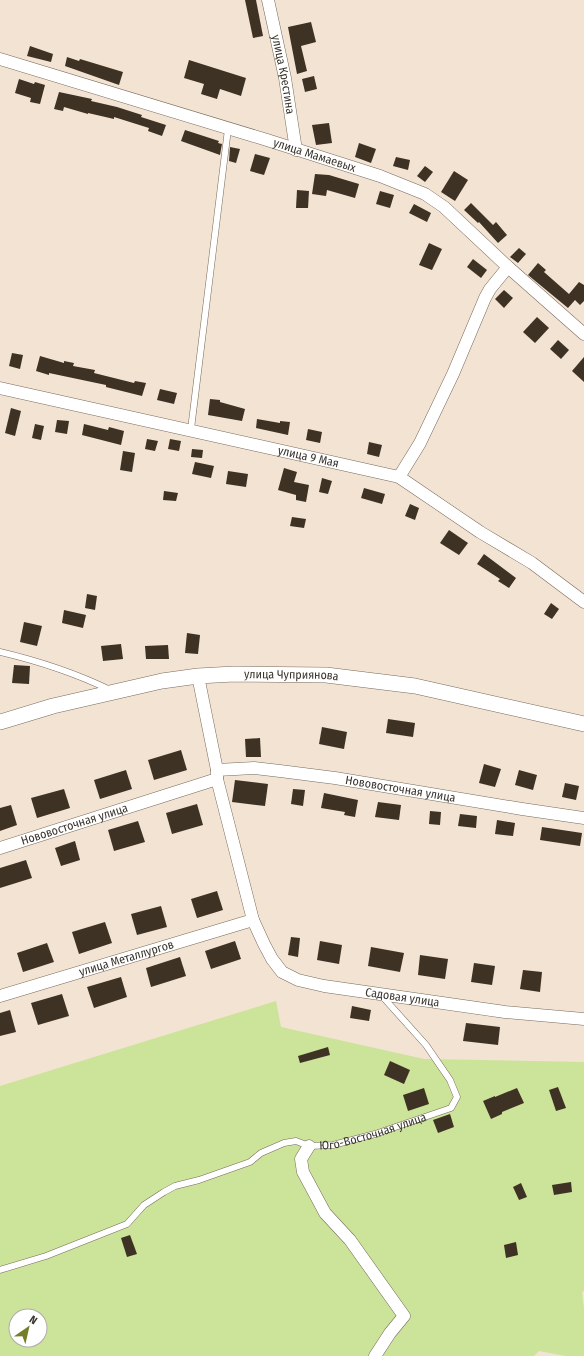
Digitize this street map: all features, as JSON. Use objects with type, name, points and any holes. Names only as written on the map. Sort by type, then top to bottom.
[{"type":"street","name":"улица Крестина","points":[[268,0],[285,78],[296,150]]},
{"type":"street","name":"улица Мамаевых","points":[[0,59],[380,176],[425,194],[444,207],[508,267],[584,334]]},
{"type":"street","points":[[400,477],[420,443],[453,374],[484,298],[508,267]]},
{"type":"street","name":"улица 9 Мая","points":[[0,388],[191,429],[400,477],[480,532],[532,563],[584,602]]},
{"type":"street","name":"улица Чуприянова","points":[[0,722],[53,706],[162,681],[198,676],[234,674],[326,675],[415,686],[584,724]]},
{"type":"street","name":"Садовая улица","points":[[198,676],[217,775],[253,920],[272,959],[282,972],[298,980],[324,986],[505,1012],[584,1019]]},
{"type":"street","name":"Нововосточная улица","points":[[0,848],[217,775],[254,768],[280,770],[335,778],[584,818]]},
{"type":"street","name":"улица Металлургов","points":[[0,996],[253,920]]},
{"type":"street","name":"Юго-Восточная улица","points":[[309,1146],[301,1159],[302,1172],[325,1213],[350,1240],[404,1316],[390,1333],[375,1356]]},
{"type":"lane","points":[[191,429],[228,129]]},
{"type":"lane","points":[[0,652],[38,662],[90,680],[114,691]]},
{"type":"lane","name":"Юго-Восточная улица","points":[[309,1146],[334,1145],[375,1134],[451,1108],[457,1098],[450,1080],[426,1045],[380,993]]},
{"type":"lane","points":[[0,1270],[46,1256],[127,1224],[144,1205],[175,1186],[199,1180],[250,1162],[261,1153],[284,1143],[296,1142],[309,1146]]},
{"type":"green space","points":[[276,1001],[281,1027],[424,1059],[584,1062],[584,1291],[582,1292],[584,1309],[584,1356],[566,1356],[539,1351],[534,1356],[0,1356],[0,1086]]},
{"type":"building","points":[[245,0],[256,0],[263,36],[253,38]]},
{"type":"building","points":[[311,22],[316,42],[301,46],[307,71],[297,74],[288,27]]},
{"type":"building","points":[[30,46],[53,54],[51,62],[27,56]]},
{"type":"building","points":[[67,57],[79,61],[80,59],[123,72],[119,85],[65,66]]},
{"type":"building","points":[[189,60],[246,78],[241,96],[220,89],[217,99],[201,94],[204,84],[184,78]]},
{"type":"building","points":[[314,76],[317,89],[305,92],[302,79]]},
{"type":"building","points":[[19,79],[34,84],[35,82],[45,85],[40,104],[30,102],[31,98],[15,93]]},
{"type":"building","points":[[59,92],[92,99],[91,101],[142,115],[141,117],[166,125],[162,136],[148,131],[149,128],[114,117],[114,119],[88,114],[64,107],[63,111],[54,109]]},
{"type":"building","points":[[329,123],[332,143],[316,145],[312,125]]},
{"type":"building","points":[[185,130],[219,141],[218,143],[222,144],[220,155],[181,141]]},
{"type":"building","points":[[359,143],[376,149],[371,163],[355,157]]},
{"type":"building","points":[[230,147],[240,149],[236,163],[229,161]]},
{"type":"building","points":[[255,154],[270,158],[264,175],[250,171]]},
{"type":"building","points":[[396,157],[410,160],[408,170],[393,166]]},
{"type":"building","points":[[425,166],[433,172],[425,182],[417,176]]},
{"type":"building","points":[[454,171],[468,180],[455,201],[441,192]]},
{"type":"building","points":[[315,174],[329,175],[359,184],[355,198],[327,190],[326,196],[312,194]]},
{"type":"building","points":[[297,190],[309,191],[308,208],[296,208]]},
{"type":"building","points":[[380,191],[394,195],[390,208],[376,204]]},
{"type":"building","points":[[471,203],[493,225],[496,222],[507,235],[498,243],[479,222],[478,223],[464,210]]},
{"type":"building","points":[[414,204],[431,213],[427,222],[409,213]]},
{"type":"building","points":[[429,243],[442,249],[432,270],[419,265]]},
{"type":"building","points":[[519,248],[526,254],[518,263],[510,257]]},
{"type":"building","points":[[473,259],[487,270],[481,278],[467,267]]},
{"type":"building","points":[[538,263],[546,270],[544,272],[569,294],[579,282],[584,285],[584,301],[580,305],[575,300],[568,308],[528,275]]},
{"type":"building","points":[[504,290],[513,298],[504,308],[495,299]]},
{"type":"building","points":[[537,317],[549,328],[535,343],[523,332]]},
{"type":"building","points":[[558,340],[569,350],[561,359],[550,349]]},
{"type":"building","points":[[12,353],[23,355],[20,369],[9,366]]},
{"type":"building","points":[[40,356],[64,363],[64,361],[74,363],[73,366],[95,370],[94,373],[134,383],[135,381],[146,383],[142,396],[106,387],[106,385],[49,373],[49,375],[36,371]]},
{"type":"building","points":[[584,357],[584,382],[572,371]]},
{"type":"building","points":[[160,389],[177,393],[174,404],[157,400]]},
{"type":"building","points":[[210,399],[220,400],[220,402],[245,409],[242,421],[208,415]]},
{"type":"building","points":[[11,408],[21,411],[15,436],[5,433]]},
{"type":"building","points":[[257,419],[280,423],[280,421],[290,422],[288,435],[256,428]]},
{"type":"building","points":[[57,420],[69,421],[67,434],[55,432]]},
{"type":"building","points":[[35,424],[44,426],[41,440],[32,438]]},
{"type":"building","points":[[84,424],[108,430],[109,427],[124,431],[121,445],[82,435]]},
{"type":"building","points":[[308,429],[322,432],[320,443],[306,440]]},
{"type":"building","points":[[147,439],[158,441],[155,451],[145,449]]},
{"type":"building","points":[[170,439],[181,441],[179,451],[168,449]]},
{"type":"building","points":[[369,442],[382,445],[379,457],[367,454]]},
{"type":"building","points":[[192,449],[203,450],[202,458],[191,457]]},
{"type":"building","points":[[123,451],[135,453],[132,472],[120,470]]},
{"type":"building","points":[[195,462],[214,466],[211,478],[192,474]]},
{"type":"building","points":[[284,468],[297,472],[294,482],[309,485],[306,502],[296,500],[296,495],[278,490]]},
{"type":"building","points":[[228,471],[248,474],[246,487],[226,484]]},
{"type":"building","points":[[322,478],[332,481],[328,494],[319,492]]},
{"type":"building","points":[[364,488],[385,494],[382,504],[361,498]]},
{"type":"building","points":[[164,491],[178,493],[176,501],[163,500]]},
{"type":"building","points":[[410,504],[419,508],[415,520],[405,516]]},
{"type":"building","points":[[292,517],[306,519],[304,528],[290,526]]},
{"type":"building","points":[[449,530],[468,543],[459,555],[440,543]]},
{"type":"building","points":[[484,554],[516,578],[509,588],[498,581],[500,579],[477,564]]},
{"type":"building","points":[[87,594],[97,596],[95,610],[85,608]]},
{"type":"building","points":[[551,603],[559,609],[552,619],[544,614]]},
{"type":"building","points":[[64,610],[86,615],[83,628],[62,623]]},
{"type":"building","points":[[24,622],[42,626],[37,646],[20,642]]},
{"type":"building","points":[[187,633],[200,635],[198,654],[185,653]]},
{"type":"building","points":[[121,644],[123,659],[103,661],[101,646]]},
{"type":"building","points":[[168,645],[169,659],[146,659],[145,646]]},
{"type":"building","points":[[14,665],[30,666],[29,684],[12,683]]},
{"type":"building","points":[[388,719],[415,723],[413,737],[386,733]]},
{"type":"building","points":[[322,727],[347,732],[344,749],[319,744]]},
{"type":"building","points":[[260,738],[261,757],[246,757],[245,739]]},
{"type":"building","points":[[181,750],[187,770],[154,780],[148,760]]},
{"type":"building","points":[[484,764],[501,769],[495,787],[479,783]]},
{"type":"building","points":[[126,770],[132,789],[100,799],[94,780]]},
{"type":"building","points":[[519,770],[537,775],[533,790],[515,785]]},
{"type":"building","points":[[235,780],[268,784],[265,806],[232,802]]},
{"type":"building","points":[[565,783],[579,786],[576,800],[562,797]]},
{"type":"building","points":[[64,789],[70,808],[37,818],[31,798]]},
{"type":"building","points":[[293,789],[305,790],[303,806],[291,804]]},
{"type":"building","points":[[324,793],[358,800],[355,817],[344,815],[345,812],[321,808]]},
{"type":"building","points":[[378,802],[401,805],[399,820],[375,817]]},
{"type":"building","points":[[197,804],[203,825],[172,834],[166,813]]},
{"type":"building","points":[[11,805],[17,825],[0,831],[0,808]]},
{"type":"building","points":[[430,811],[441,812],[440,825],[429,824]]},
{"type":"building","points":[[460,814],[477,816],[476,828],[458,826]]},
{"type":"building","points":[[497,820],[515,823],[513,836],[495,834]]},
{"type":"building","points":[[138,821],[145,842],[114,851],[108,830]]},
{"type":"building","points":[[542,827],[582,833],[580,846],[540,840]]},
{"type":"building","points":[[75,841],[80,860],[61,866],[55,848]]},
{"type":"building","points":[[26,860],[32,878],[0,888],[0,868]]},
{"type":"building","points":[[217,891],[223,910],[197,918],[191,899]]},
{"type":"building","points":[[161,906],[167,927],[137,935],[131,914]]},
{"type":"building","points":[[105,922],[112,943],[79,954],[72,932]]},
{"type":"building","points":[[291,937],[300,938],[298,957],[288,955]]},
{"type":"building","points":[[235,941],[241,959],[211,969],[205,951]]},
{"type":"building","points":[[320,941],[342,945],[339,964],[317,960]]},
{"type":"building","points":[[47,943],[54,962],[23,972],[17,953]]},
{"type":"building","points":[[371,947],[404,953],[400,972],[368,966]]},
{"type":"building","points":[[420,955],[448,959],[445,979],[418,975]]},
{"type":"building","points":[[180,957],[186,976],[151,987],[146,968]]},
{"type":"building","points":[[474,963],[495,966],[492,985],[471,982]]},
{"type":"building","points":[[523,970],[542,972],[540,992],[520,989]]},
{"type":"building","points":[[121,977],[127,997],[94,1008],[87,987]]},
{"type":"building","points":[[62,994],[69,1016],[38,1025],[31,1003]]},
{"type":"building","points":[[352,1006],[371,1010],[369,1021],[350,1018]]},
{"type":"building","points":[[10,1010],[16,1032],[0,1036],[0,1013]]},
{"type":"building","points":[[466,1023],[500,1027],[498,1045],[463,1041]]},
{"type":"building","points":[[328,1047],[330,1055],[300,1063],[298,1056]]},
{"type":"building","points":[[390,1061],[410,1070],[404,1084],[384,1075]]},
{"type":"building","points":[[558,1087],[566,1108],[556,1111],[549,1090]]},
{"type":"building","points":[[424,1088],[429,1104],[408,1111],[403,1095]]},
{"type":"building","points":[[517,1088],[524,1103],[502,1112],[502,1114],[491,1119],[483,1101]]},
{"type":"building","points":[[450,1114],[454,1127],[438,1133],[433,1120]]},
{"type":"building","points":[[571,1182],[572,1192],[554,1195],[552,1185]]},
{"type":"building","points":[[521,1183],[527,1197],[519,1200],[513,1187]]},
{"type":"building","points":[[130,1235],[137,1254],[127,1257],[121,1238]]},
{"type":"building","points":[[516,1242],[518,1255],[506,1258],[504,1245]]}]
